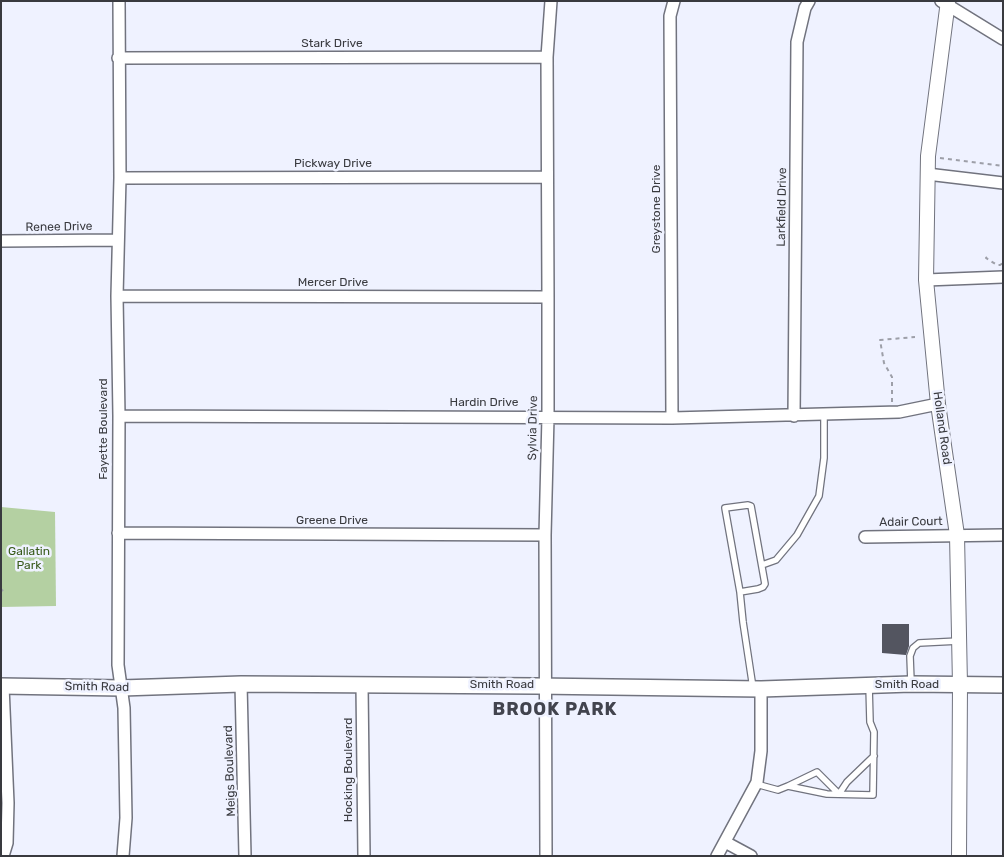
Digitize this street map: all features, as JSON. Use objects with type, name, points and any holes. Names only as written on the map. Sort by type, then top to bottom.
[{"type":"main road","name":"Smith Road","points":[[2,686],[122,688],[240,684],[757,688],[910,684],[1003,685]]},
{"type":"street","name":"Fayette Boulevard","points":[[119,1],[120,178],[117,240],[119,416],[118,664],[122,688],[126,818],[123,856]]},
{"type":"street","name":"Sylvia Drive","points":[[546,856],[545,535],[548,417],[548,297],[546,177],[547,57],[550,1]]},
{"type":"street","name":"Greystone Drive","points":[[672,418],[670,16],[674,1]]},
{"type":"street","name":"Larkfield Drive","points":[[794,416],[797,42],[805,8],[809,1]]},
{"type":"street","points":[[946,3],[1003,39]]},
{"type":"street","name":"Holland Road","points":[[946,3],[926,174],[926,280],[938,404],[957,535],[960,685],[959,856]]},
{"type":"street","name":"Stark Drive","points":[[118,58],[547,57]]},
{"type":"street","points":[[926,174],[1003,183]]},
{"type":"street","name":"Pickway Drive","points":[[120,178],[546,177]]},
{"type":"street","name":"Renee Drive","points":[[1,241],[117,240]]},
{"type":"street","points":[[926,280],[1003,277]]},
{"type":"street","name":"Mercer Drive","points":[[117,296],[548,297]]},
{"type":"street","name":"Hardin Drive","points":[[119,416],[672,418],[893,412],[938,404]]},
{"type":"street","name":"Greene Drive","points":[[118,534],[545,535]]},
{"type":"street","name":"Adair Court","points":[[865,537],[1003,535]]},
{"type":"street","name":"Meigs Boulevard","points":[[240,684],[245,856]]},
{"type":"street","name":"Hocking Boulevard","points":[[362,685],[364,856]]},
{"type":"street","points":[[2,686],[8,803],[7,843],[3,856]]},
{"type":"street","points":[[718,856],[756,784],[761,751],[757,688]]},
{"type":"street","points":[[725,842],[751,856]]},
{"type":"lane","points":[[762,565],[776,560],[797,535],[819,496],[824,458],[824,415]]},
{"type":"lane","points":[[740,592],[763,587],[764,580],[751,506],[745,505],[725,508],[740,592],[743,622],[757,688]]},
{"type":"lane","points":[[910,684],[910,656],[919,643],[959,641]]},
{"type":"lane","points":[[788,786],[827,794],[873,795],[874,732],[870,722],[869,686]]},
{"type":"lane","points":[[839,794],[847,782],[874,756]]},
{"type":"lane","points":[[756,784],[778,790],[817,772],[839,794]]},
{"type":"path","points":[[928,156],[1003,166]]},
{"type":"path","points":[[987,256],[986,258],[997,265],[1003,263]]},
{"type":"path","points":[[893,412],[892,376],[884,363],[880,340],[915,337]]},
{"type":"green space","name":"Gallatin Park","points":[[1,507],[55,512],[56,606],[1,607]]},
{"type":"building","points":[[882,624],[909,624],[909,646],[906,655],[882,653]]},
{"type":"district","name":"BROOK PARK","points":[[555,710]]}]
